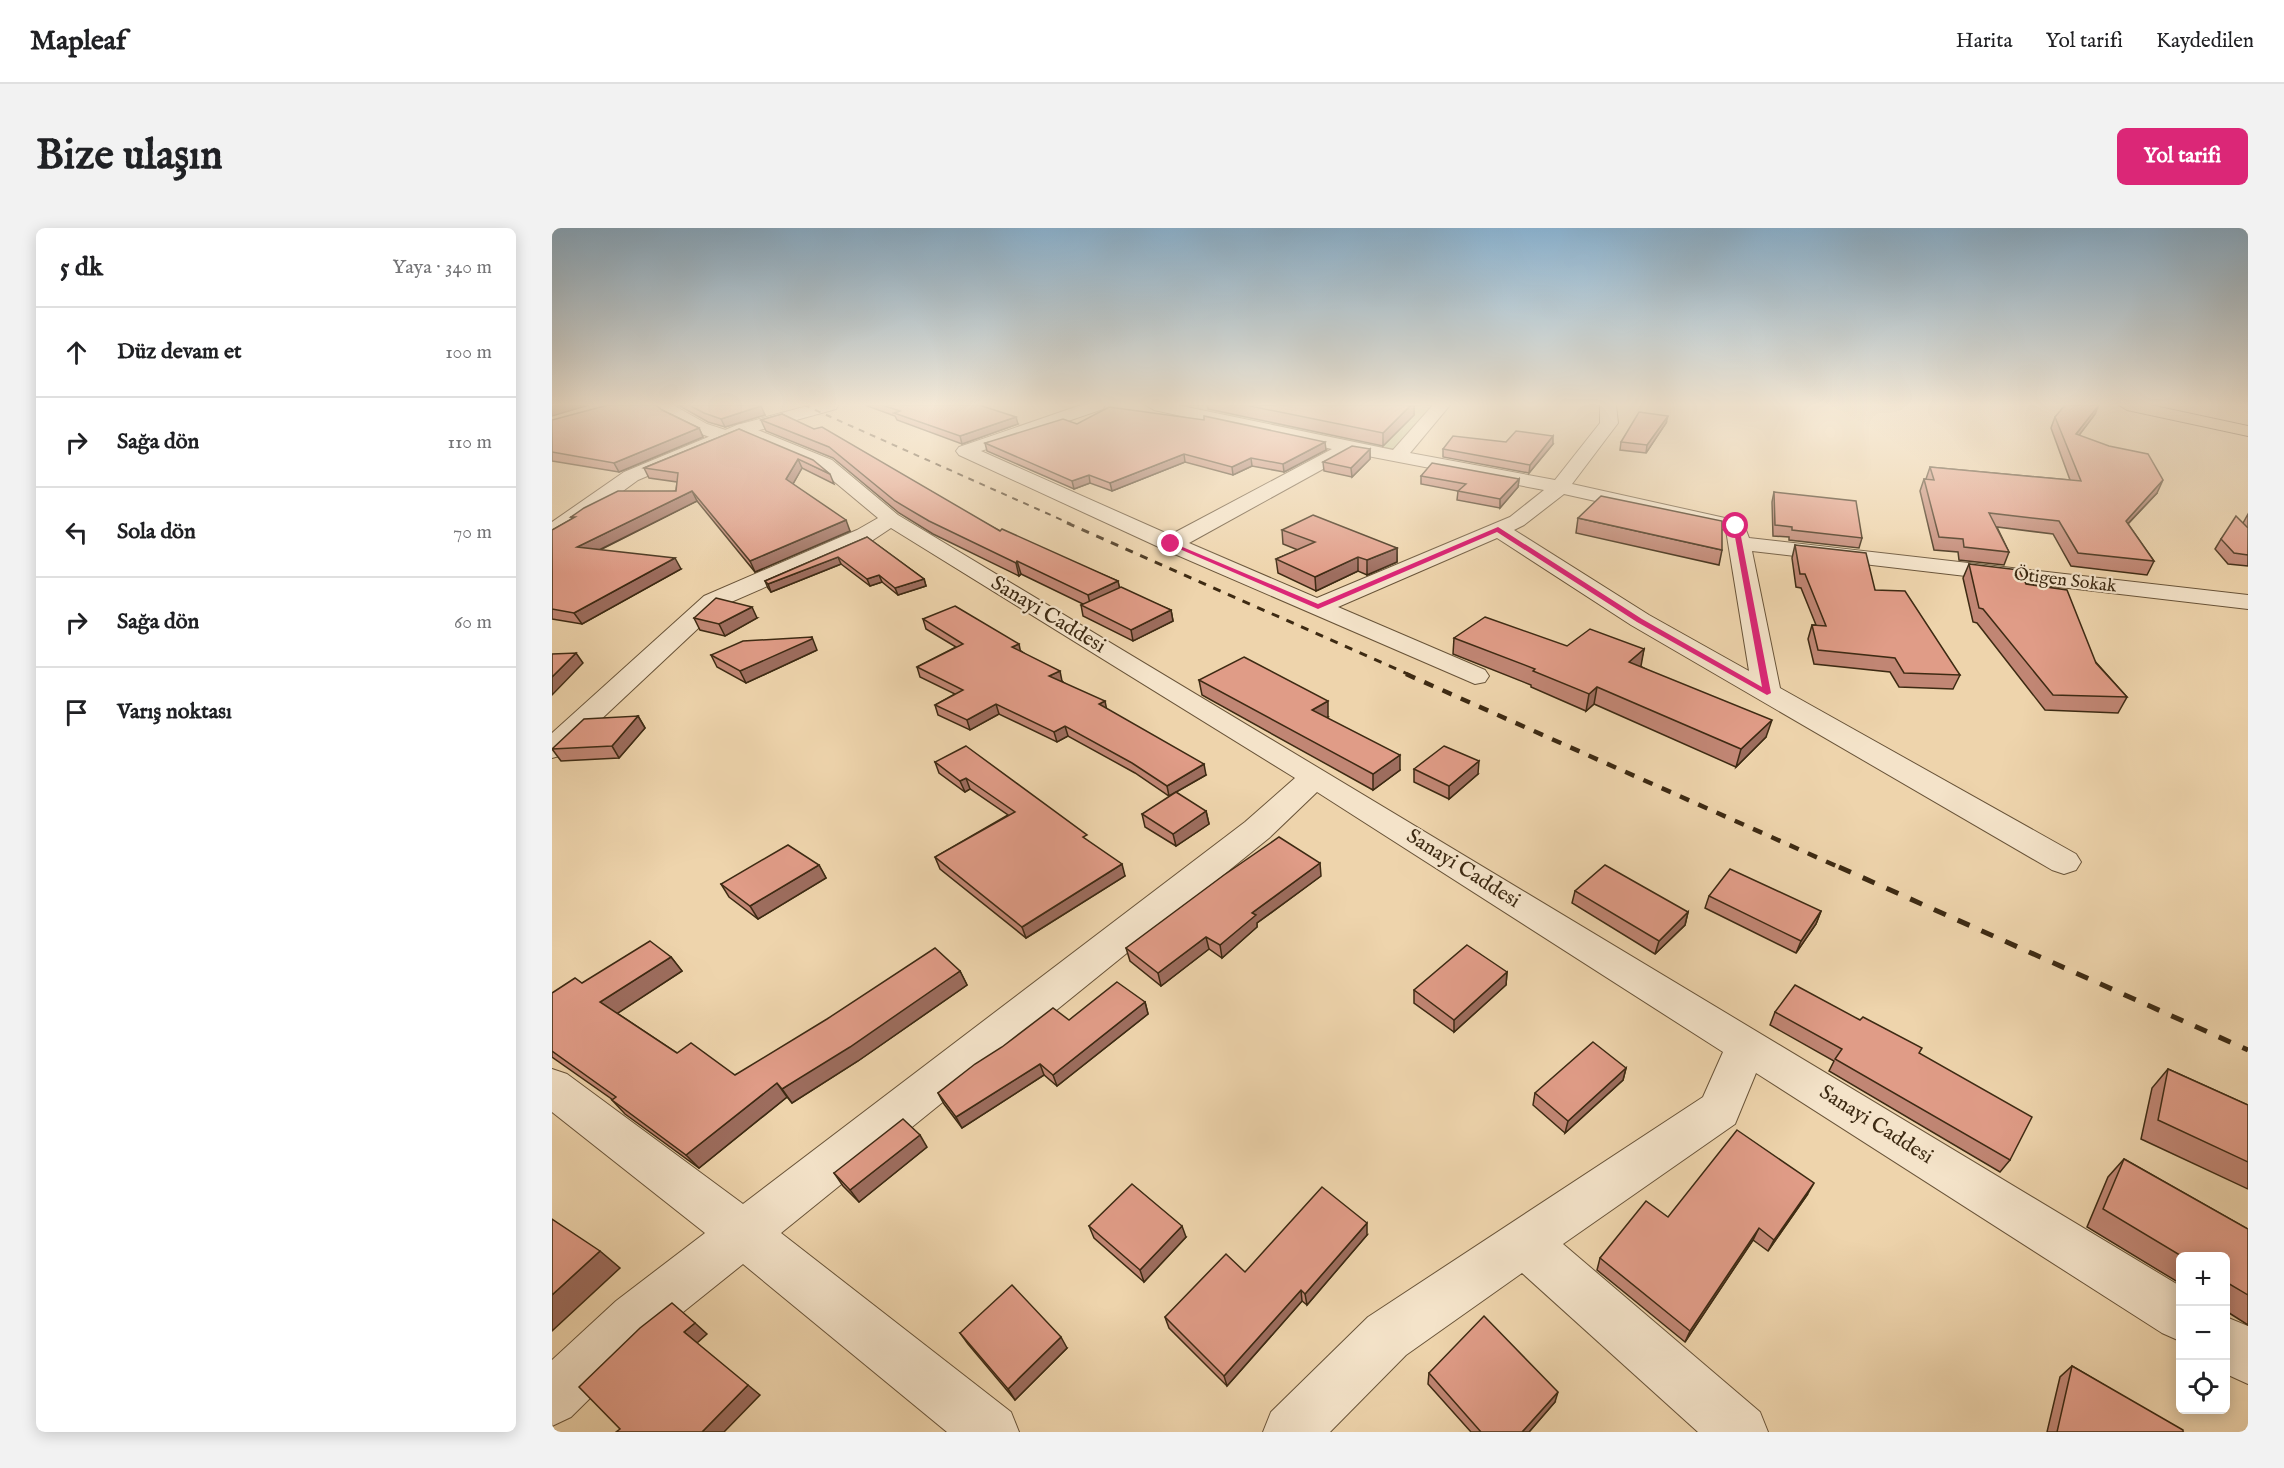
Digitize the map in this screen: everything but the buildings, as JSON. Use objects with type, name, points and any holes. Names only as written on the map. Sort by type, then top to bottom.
[{"type":"street","points":[[552,532],[631,476],[666,461]]},
{"type":"street","name":"Sanayi Caddesi","points":[[817,461],[825,464],[891,519],[1314,777],[2176,1312]]},
{"type":"street","points":[[986,461],[1475,675]]},
{"type":"street","points":[[1171,544],[1323,461]]},
{"type":"street","points":[[1425,461],[1560,487],[1736,526],[1767,693]]},
{"type":"street","points":[[1318,607],[1517,521],[1560,487],[1580,461]]},
{"type":"street","points":[[552,749],[713,601],[865,535],[891,519]]},
{"type":"street","points":[[1498,529],[1640,621],[2064,862]]},
{"type":"street","name":"Ötigen Sokak","points":[[1738,543],[2248,602]]},
{"type":"street","points":[[552,1398],[634,1319],[1257,831],[1314,777]]},
{"type":"street","points":[[1291,1432],[1387,1336],[1719,1110],[1746,1045]]},
{"type":"street","points":[[552,1088],[743,1233],[991,1432]]},
{"type":"street","points":[[1525,1243],[1740,1432]]},
{"type":"street","points":[[2230,1345],[2248,1356]]},
{"type":"railway","points":[[930,461],[1071,524]]},
{"type":"railway","points":[[1067,523],[1410,675]]},
{"type":"railway","points":[[1406,674],[1843,869]]},
{"type":"railway","points":[[1839,867],[2248,1050]]},
{"type":"route","points":[[1171,544],[1318,607],[1498,529],[1640,621],[1767,693],[1736,526]]}]
